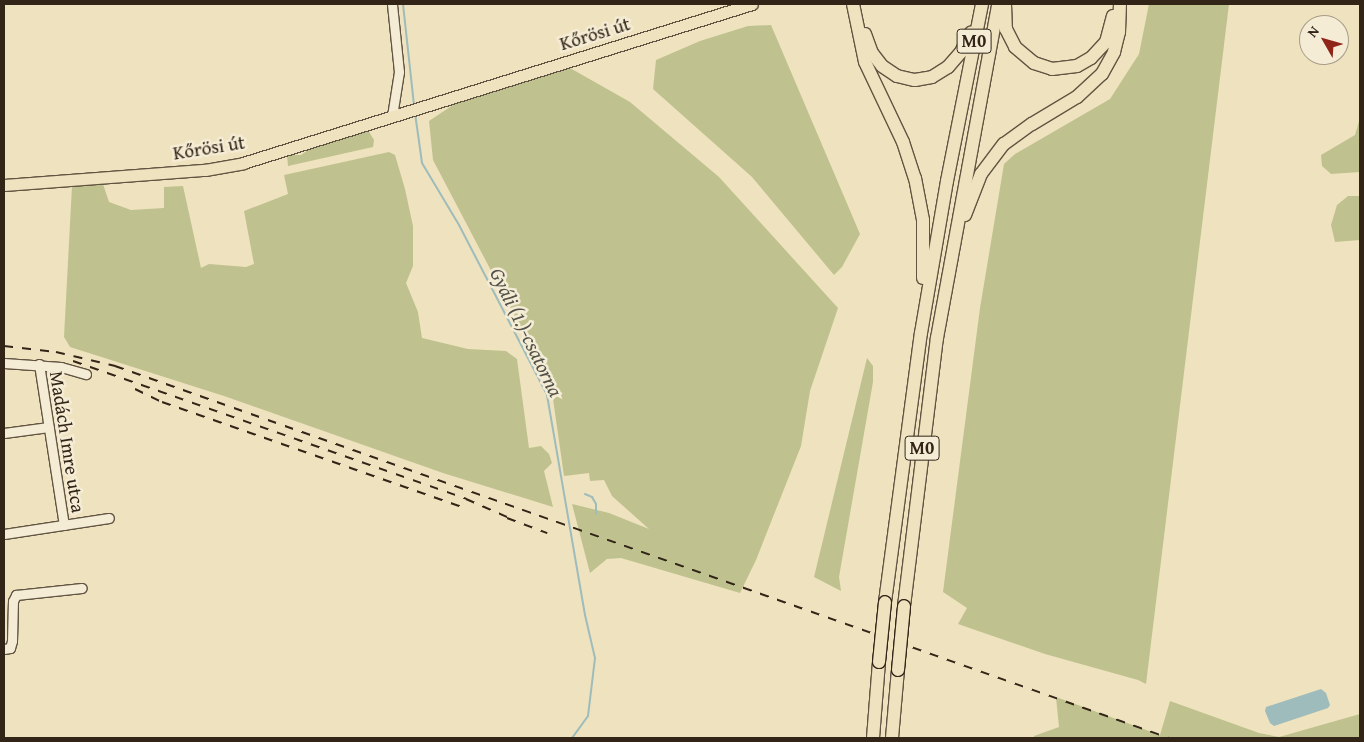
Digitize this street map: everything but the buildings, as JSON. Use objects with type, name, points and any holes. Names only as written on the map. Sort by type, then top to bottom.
[{"type":"highway","points":[[852,4],[865,62],[903,142],[918,192],[923,220],[924,248],[920,308],[921,333]]},
{"type":"highway","points":[[861,4],[866,34],[874,58],[892,73],[915,80],[936,76],[957,58],[968,41],[977,8],[981,4]]},
{"type":"highway","name":"M0","points":[[873,738],[885,602],[921,333],[947,181],[981,4]]},
{"type":"highway","name":"M0","points":[[892,738],[918,477],[945,289],[998,4]]},
{"type":"highway","points":[[1005,4],[1006,29],[1017,50],[1034,63],[1057,69],[1082,64],[1100,50],[1111,27],[1112,4]]},
{"type":"highway","points":[[945,289],[952,272],[969,203],[984,169],[999,149],[1014,136],[1077,97],[1098,80],[1114,52],[1119,32],[1120,4]]},
{"type":"main road","name":"Kőrösi út","points":[[4,185],[227,166],[752,4]]},
{"type":"street","points":[[392,4],[399,72],[392,116]]},
{"type":"street","points":[[4,363],[39,364],[86,374]]},
{"type":"street","name":"Madách Imre utca","points":[[39,364],[64,525]]},
{"type":"street","points":[[4,433],[49,426]]},
{"type":"street","points":[[4,534],[109,518]]},
{"type":"street","points":[[4,649],[10,648],[12,641],[13,602],[16,595],[82,588]]},
{"type":"green space","points":[[1149,4],[1229,4],[1146,684],[1138,680],[1045,654],[958,624],[967,608],[943,592],[980,308],[1004,164],[1015,154],[1110,99],[1139,54]]},
{"type":"green space","points":[[771,25],[860,234],[842,267],[834,275],[752,177],[653,89],[656,60],[700,41],[748,26]]},
{"type":"green space","points":[[570,68],[630,102],[719,177],[838,308],[810,391],[801,446],[756,560],[740,593],[621,558],[607,559],[590,573],[572,504],[609,513],[649,529],[612,496],[604,480],[590,481],[589,473],[564,476],[551,385],[433,160],[429,121],[456,103]]},
{"type":"green space","points":[[1360,118],[1360,172],[1331,174],[1322,166],[1321,155],[1355,135]]},
{"type":"green space","points":[[368,130],[374,140],[373,147],[288,166],[287,155],[301,155],[314,146]]},
{"type":"green space","points":[[389,152],[395,155],[413,226],[413,266],[406,283],[418,312],[422,338],[468,349],[506,351],[517,359],[529,448],[541,446],[549,454],[552,463],[544,471],[553,507],[443,473],[224,396],[70,347],[64,337],[72,186],[103,184],[109,202],[131,210],[164,208],[164,187],[183,186],[201,268],[209,264],[246,267],[254,264],[244,211],[288,194],[284,175]]},
{"type":"green space","points":[[1348,196],[1360,196],[1360,240],[1335,242],[1331,225],[1337,205]]},
{"type":"green space","points":[[867,358],[873,366],[873,382],[839,577],[841,591],[814,577]]},
{"type":"green space","points":[[1056,697],[1160,735],[1170,701],[1259,733],[1279,737],[1360,714],[1360,738],[1034,738],[1034,736],[1059,727]]},
{"type":"water","points":[[1321,689],[1326,693],[1330,705],[1328,708],[1274,726],[1270,723],[1265,711],[1266,707]]},
{"type":"waterway","name":"Gyáli (1.)-csatorna","points":[[403,4],[414,106]]},
{"type":"waterway","name":"Gyáli (1.)-csatorna","points":[[415,113],[422,163],[459,225],[547,395],[585,615],[595,658],[588,716],[572,738]]},
{"type":"waterway","points":[[585,494],[592,497],[596,504],[596,514]]},
{"type":"railway","points":[[4,346],[56,352],[115,366],[1169,738]]},
{"type":"railway","points":[[73,361],[466,499],[514,520]]},
{"type":"railway","points":[[135,389],[162,402],[461,507]]},
{"type":"railway","points":[[507,518],[547,533]]}]
